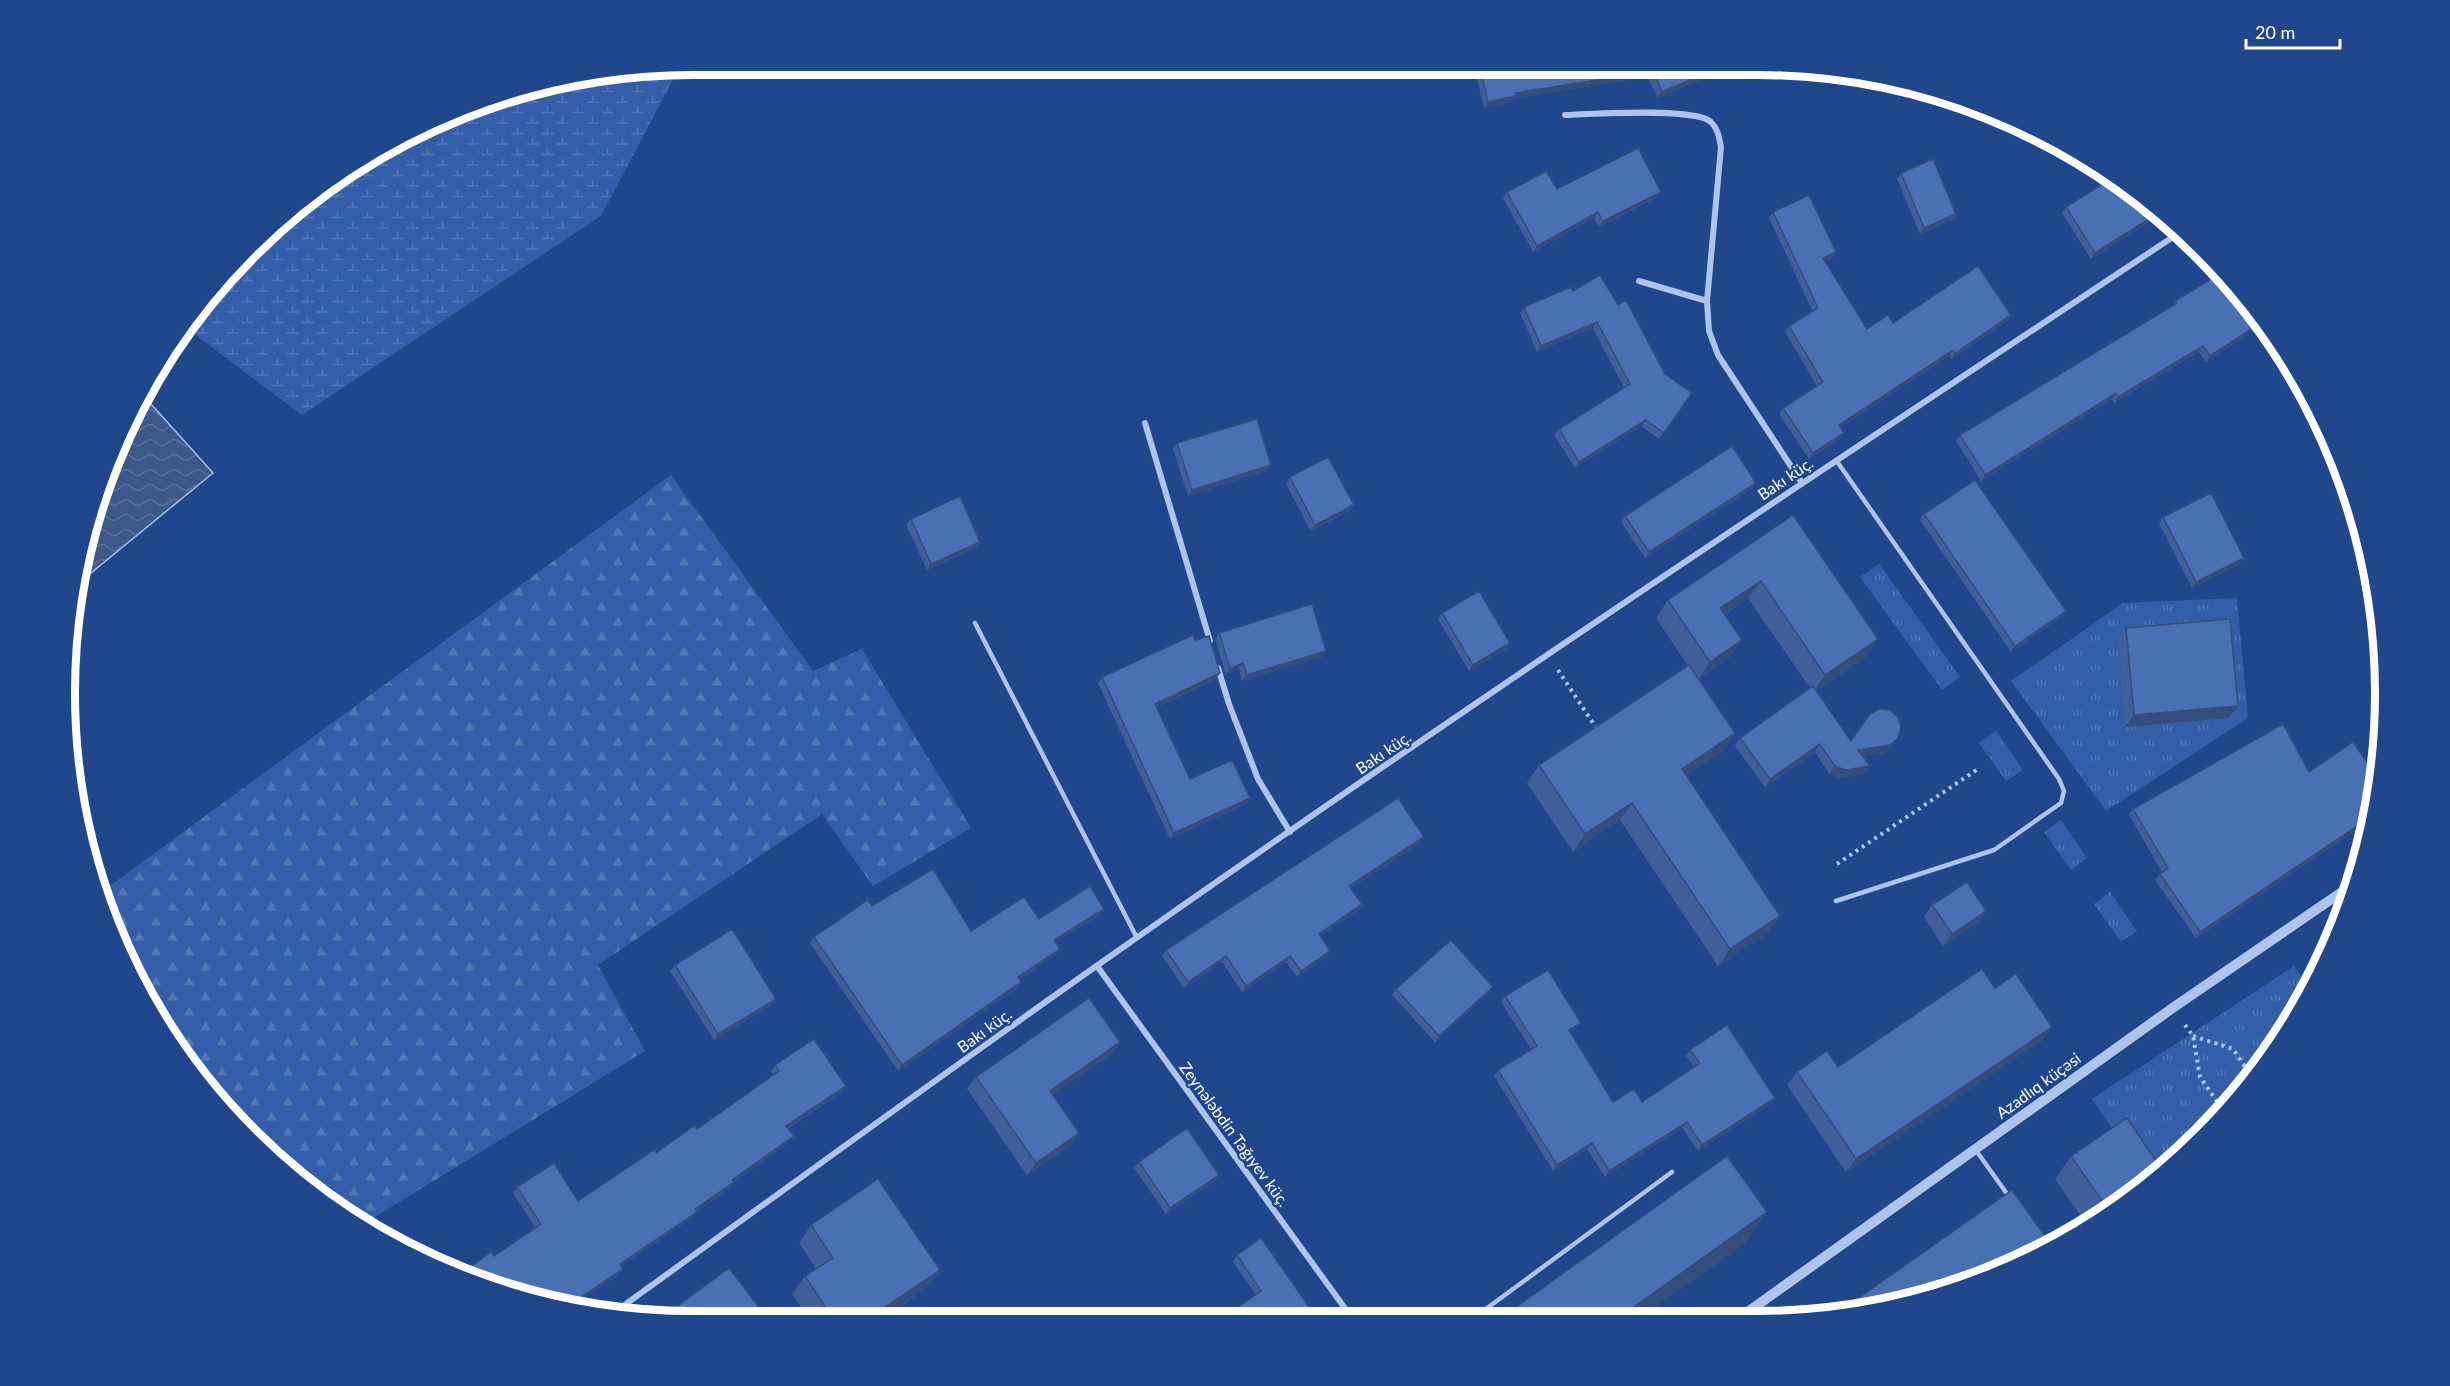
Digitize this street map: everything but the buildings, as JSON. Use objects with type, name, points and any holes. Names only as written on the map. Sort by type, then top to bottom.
[{"type":"street","points":[[1565,115],[1685,113],[1709,120],[1718,132],[1721,147],[1707,301],[1709,331],[1718,356],[1802,483]]},
{"type":"street","name":"Bakı küç.","points":[[622,1307],[1097,966],[1290,832],[1836,460],[2173,237]]},
{"type":"street","points":[[1639,280],[1707,301]]},
{"type":"street","points":[[1145,423],[1212,649]]},
{"type":"street","points":[[1215,660],[1258,779],[1290,832]]},
{"type":"street","name":"Azadlıq küçəsi","points":[[1750,1311],[2174,1007],[2342,892]]},
{"type":"street","name":"Zeynələbdin Tağıyev küç.","points":[[1097,966],[1347,1311]]},
{"type":"lane","points":[[1836,460],[2059,779],[2064,790],[2061,803],[1994,849],[1836,901]]},
{"type":"lane","points":[[975,623],[1137,938]]},
{"type":"lane","points":[[1975,1149],[2016,1207]]},
{"type":"lane","points":[[1483,1311],[1672,1172]]},
{"type":"path","points":[[1548,655],[1600,734]]},
{"type":"path","points":[[1837,864],[1978,769]]},
{"type":"path","points":[[2219,1104],[2200,1077],[2193,1036],[2233,1049],[2247,1069]]},
{"type":"green space","points":[[677,75],[601,216],[302,415],[192,332],[228,286],[286,228],[350,179],[384,158],[457,122],[533,96],[572,87],[612,80]]},
{"type":"green space","points":[[671,475],[813,671],[862,649],[971,828],[873,886],[822,814],[598,965],[645,1051],[371,1220],[317,1183],[286,1158],[228,1100],[203,1069],[158,1002],[122,929],[107,888]]},
{"type":"green space","points":[[1879,564],[1960,677],[1942,690],[1860,577]]},
{"type":"green space","points":[[2237,598],[2248,718],[2106,811],[2011,681],[2123,603]]},
{"type":"green space","points":[[1996,731],[2023,770],[2006,781],[1979,743]]},
{"type":"green space","points":[[2061,820],[2087,858],[2071,870],[2044,832]]},
{"type":"green space","points":[[2110,892],[2137,931],[2121,942],[2094,904]]},
{"type":"green space","points":[[2294,966],[2304,980],[2271,1036],[2222,1100],[2194,1130],[2144,1174],[2092,1099]]},
{"type":"water","points":[[149,402],[213,473],[86,577],[108,494],[122,457]]}]
